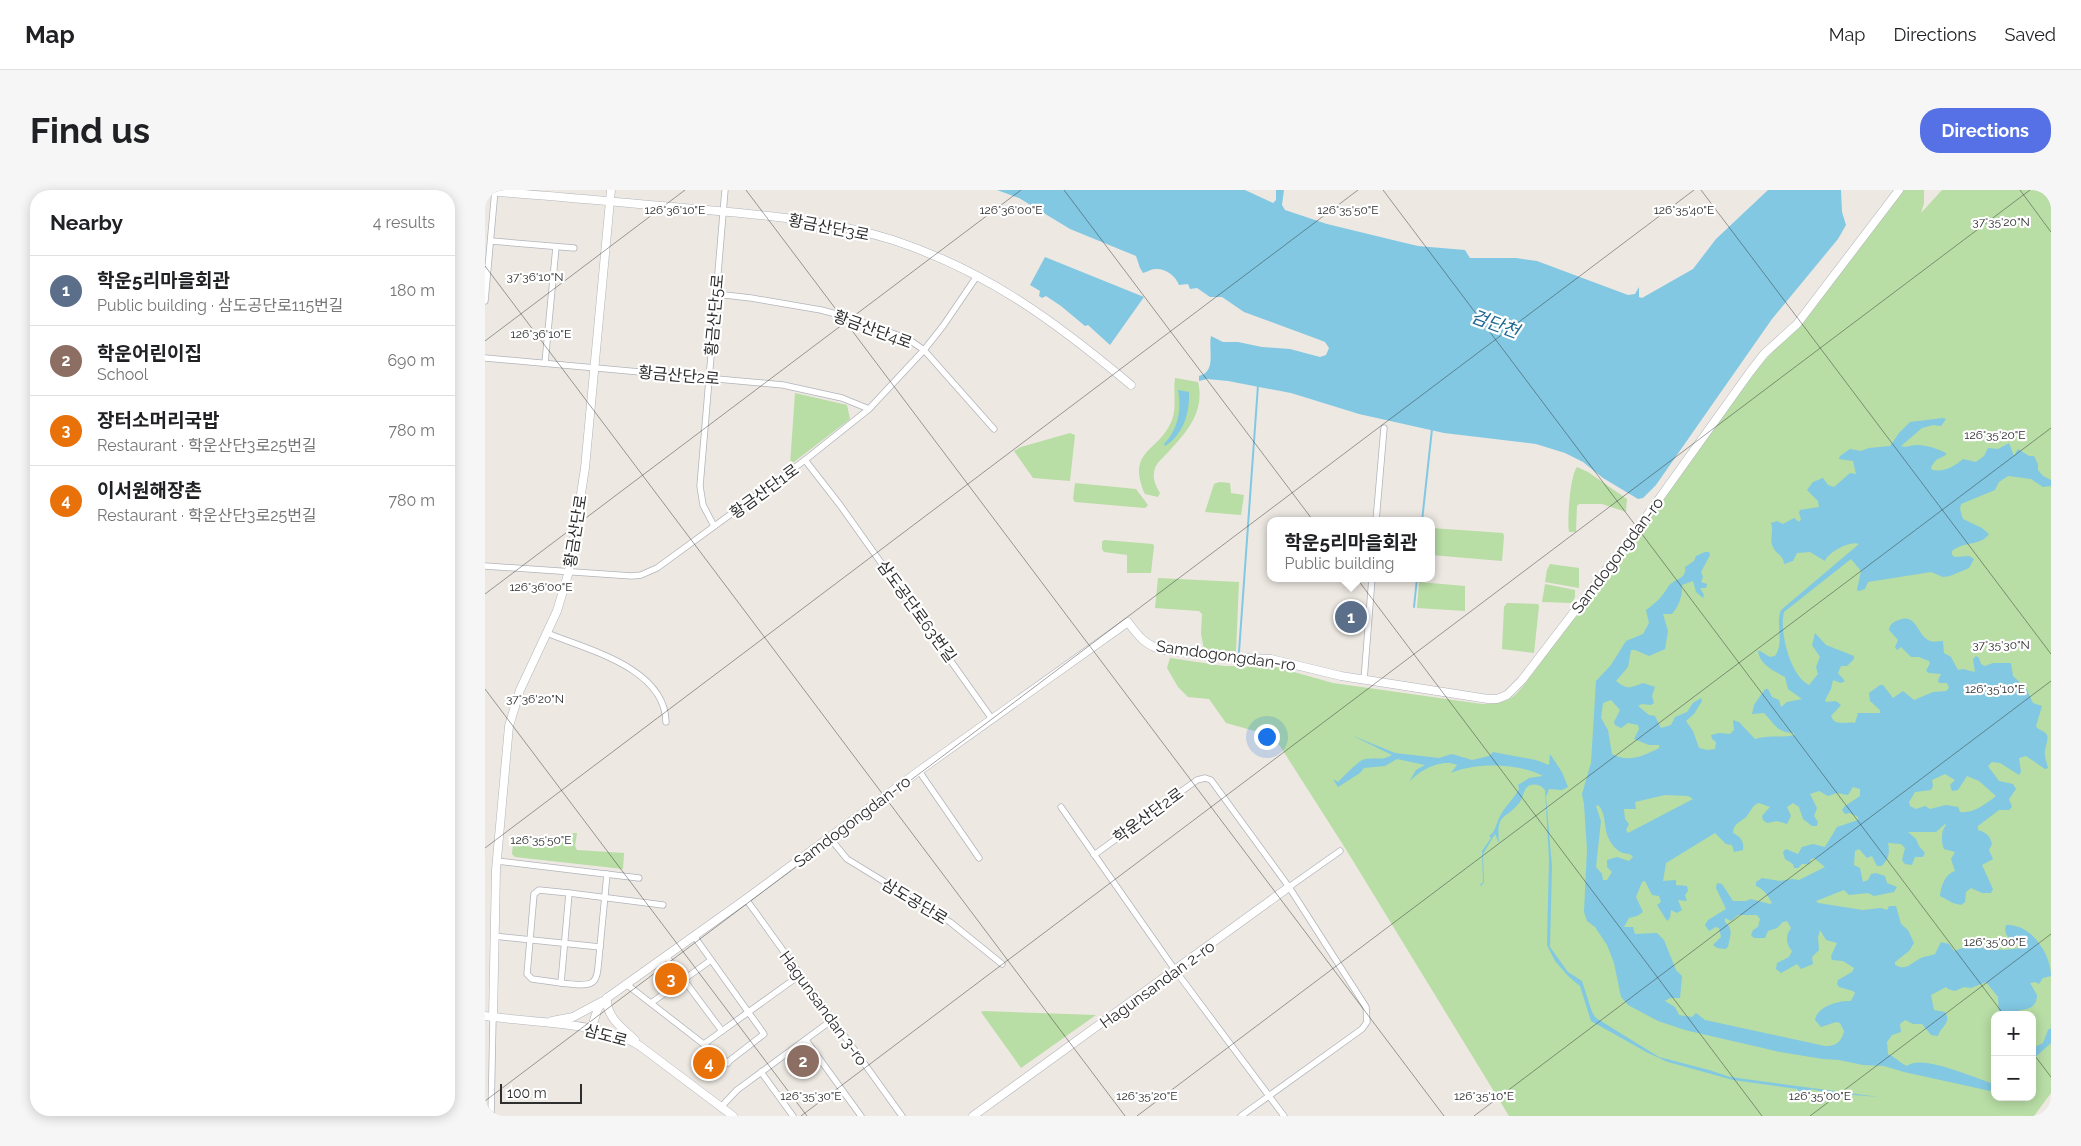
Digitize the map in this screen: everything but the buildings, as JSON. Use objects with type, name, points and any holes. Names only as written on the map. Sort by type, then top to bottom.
[{"type":"street","name":"황금산단로","points":[[489,1017],[497,861],[509,726],[520,690],[557,611],[569,571],[585,468],[611,190]]},
{"type":"street","name":"황금산단5로","points":[[714,526],[703,505],[700,486],[725,190]]},
{"type":"street","name":"Samdogongdan-ro","points":[[591,1030],[598,1008],[625,984],[746,899],[992,718],[1128,622],[1145,642],[1155,648],[1221,657],[1271,658],[1331,674],[1488,700],[1503,697],[1511,692],[1636,531],[1750,372],[1768,350],[1797,324],[1899,190]]},
{"type":"street","name":"황금산단3로","points":[[485,191],[810,220],[894,240],[977,276],[1040,312],[1073,336],[1131,385]]},
{"type":"street","points":[[485,301],[495,191]]},
{"type":"street","points":[[491,241],[574,248]]},
{"type":"street","points":[[545,363],[556,247]]},
{"type":"street","name":"황금산단1로","points":[[485,566],[641,575],[666,561],[805,460],[869,409],[943,326],[977,276]]},
{"type":"street","name":"황금산단4로","points":[[716,294],[778,302],[837,314],[907,339],[923,350],[994,429]]},
{"type":"street","name":"황금산단2로","points":[[485,358],[800,388],[843,398],[869,409]]},
{"type":"street","points":[[1376,517],[1384,428]]},
{"type":"street","name":"삼도공단로63번길","points":[[805,460],[840,504],[992,718]]},
{"type":"street","points":[[1364,680],[1372,582]]},
{"type":"street","points":[[547,633],[635,670],[663,702],[666,722]]},
{"type":"street","points":[[919,771],[979,858]]},
{"type":"street","name":"학운산단2로","points":[[1094,854],[1191,784],[1201,778],[1208,778],[1225,797],[1289,887]]},
{"type":"street","points":[[1061,807],[1175,970],[1283,1116]]},
{"type":"street","name":"삼도공단로","points":[[829,837],[847,859],[945,918],[1002,964]]},
{"type":"street","name":"Hagunsandan 2-ro","points":[[973,1116],[1340,851]]},
{"type":"street","points":[[497,861],[639,878]]},
{"type":"street","points":[[607,874],[604,898],[597,976],[593,982],[585,986],[536,980],[528,976],[535,892],[542,890],[569,893],[604,898],[663,905]]},
{"type":"street","points":[[1241,1116],[1362,1029],[1367,1022],[1366,1007],[1289,887]]},
{"type":"street","points":[[561,983],[569,893]]},
{"type":"street","name":"Hagunsandan 3-ro","points":[[746,899],[899,1115]]},
{"type":"street","points":[[494,936],[600,947]]},
{"type":"street","points":[[694,936],[764,1034],[720,1068]]},
{"type":"street","points":[[666,956],[722,1032]]},
{"type":"street","points":[[651,1003],[711,960]]},
{"type":"street","points":[[704,1044],[800,975]]},
{"type":"street","points":[[625,984],[727,1063]]},
{"type":"street","points":[[540,1022],[573,1017],[607,998],[607,1008],[612,1017],[651,1055]]},
{"type":"street","points":[[489,1017],[489,1115]]},
{"type":"street","name":"삼도로","points":[[489,1017],[540,1022],[624,1037],[733,1116]]},
{"type":"street","points":[[721,1107],[732,1094],[832,1020]]},
{"type":"street","points":[[806,1040],[861,1116]]},
{"type":"street","points":[[761,1072],[793,1116]]},
{"type":"green space","points":[[1903,190],[1924,190],[1924,203],[1921,213],[1942,190],[2051,190],[2051,1093],[2034,1116],[1509,1116],[1347,851],[1280,746],[1269,735],[1226,723],[1209,699],[1188,697],[1178,687],[1167,668],[1170,658],[1224,666],[1276,667],[1333,683],[1482,704],[1508,700],[1527,681],[1758,368]]},
{"type":"green space","points":[[1175,378],[1198,382],[1199,402],[1189,428],[1155,468],[1155,481],[1160,493],[1158,497],[1145,494],[1139,468],[1147,452],[1160,439],[1172,420]]},
{"type":"green space","points":[[795,393],[847,405],[850,419],[790,465]]},
{"type":"green space","points":[[1070,433],[1075,435],[1070,481],[1033,478],[1014,451],[1021,447]]},
{"type":"green space","points":[[1577,467],[1588,472],[1627,499],[1626,512],[1602,504],[1579,504],[1577,506],[1576,532],[1569,532],[1571,489]]},
{"type":"green space","points":[[1219,482],[1230,483],[1231,493],[1244,495],[1241,515],[1205,512],[1214,484]]},
{"type":"green space","points":[[1075,483],[1136,489],[1148,505],[1145,508],[1075,502],[1073,499]]},
{"type":"green space","points":[[1435,528],[1503,533],[1502,561],[1435,555]]},
{"type":"green space","points":[[1104,540],[1153,544],[1151,573],[1127,573],[1127,555],[1104,552],[1102,542]]},
{"type":"green space","points":[[1550,564],[1579,568],[1579,588],[1545,582]]},
{"type":"green space","points":[[1158,578],[1239,582],[1236,651],[1204,649],[1201,634],[1202,614],[1199,611],[1155,608]]},
{"type":"green space","points":[[1419,582],[1465,586],[1465,611],[1417,608]]},
{"type":"green space","points":[[1545,584],[1575,590],[1575,597],[1572,603],[1542,602]]},
{"type":"green space","points":[[1507,603],[1538,604],[1534,653],[1502,649],[1504,607]]},
{"type":"green space","points":[[573,833],[577,833],[575,846],[577,850],[624,853],[623,869],[515,857],[512,854],[513,843],[536,848],[566,842]]},
{"type":"green space","points":[[981,1012],[1096,1015],[1021,1068]]},
{"type":"water","name":"검단천","points":[[997,190],[1245,190],[1273,203],[1276,200],[1276,190],[1284,190],[1282,205],[1285,210],[1327,224],[1418,246],[1465,250],[1470,258],[1516,258],[1537,261],[1628,295],[1635,294],[1639,287],[1639,297],[1642,298],[1693,269],[1716,239],[1768,190],[1841,190],[1842,212],[1846,225],[1838,239],[1772,319],[1656,485],[1643,498],[1638,499],[1603,478],[1583,462],[1565,453],[1536,444],[1444,433],[1359,414],[1291,393],[1228,381],[1207,379],[1199,381],[1199,376],[1208,370],[1210,365],[1211,336],[1223,342],[1238,342],[1262,347],[1290,349],[1320,357],[1326,355],[1329,348],[1325,342],[1244,312],[1222,297],[1210,297],[1197,288],[1190,289],[1188,284],[1179,285],[1170,273],[1166,271],[1152,269],[1143,273],[1136,256],[1070,229],[1019,198]]},
{"type":"water","points":[[1045,257],[1144,297],[1110,345],[1088,325],[1085,326],[1061,306],[1046,296],[1042,298],[1039,296],[1040,291],[1030,285]]},
{"type":"water","points":[[1178,390],[1189,392],[1187,415],[1181,430],[1165,446],[1164,444],[1173,432],[1178,419]]},
{"type":"water","points":[[1946,419],[1941,426],[1933,425],[1922,428],[1901,446],[1925,446],[1946,453],[1946,455],[1936,460],[1931,467],[1932,470],[1941,470],[1949,468],[1963,459],[1976,462],[1984,456],[1988,448],[1998,449],[2009,443],[2014,456],[2018,449],[2029,456],[2034,456],[2038,464],[2038,470],[2043,476],[2051,480],[2051,486],[2043,487],[2031,479],[2008,476],[1999,482],[1995,490],[1961,504],[1960,509],[1963,519],[1982,528],[1989,534],[1982,540],[1952,551],[1952,555],[1955,557],[1969,556],[1974,559],[1969,568],[1950,576],[1943,577],[1931,572],[1868,582],[1865,589],[1859,591],[1857,590],[1861,571],[1851,559],[1784,612],[1783,630],[1791,663],[1802,680],[1809,685],[1818,674],[1816,667],[1820,657],[1812,645],[1815,633],[1826,645],[1854,656],[1854,659],[1847,666],[1841,666],[1838,673],[1845,681],[1841,683],[1833,680],[1825,700],[1826,702],[1836,701],[1841,705],[1831,716],[1838,723],[1855,723],[1858,713],[1880,713],[1880,710],[1870,701],[1869,693],[1880,685],[1883,685],[1893,698],[1903,691],[1914,700],[1933,692],[1946,691],[1949,688],[1947,683],[1939,683],[1938,680],[1941,674],[1926,671],[1930,663],[1929,661],[1919,657],[1911,657],[1901,647],[1897,650],[1895,647],[1898,640],[1889,630],[1890,626],[1897,621],[1909,619],[1928,640],[1934,642],[1943,641],[1944,653],[1951,657],[1958,670],[1963,669],[1975,672],[1973,659],[1976,656],[1981,664],[1985,666],[1993,663],[2011,663],[2013,676],[2026,688],[2033,703],[2042,706],[2036,726],[2045,732],[2047,736],[2045,757],[2048,768],[2045,769],[2026,756],[2019,758],[2021,772],[2019,775],[2000,763],[1992,762],[1988,766],[1999,781],[2013,784],[2016,789],[2009,799],[2012,807],[2009,810],[1999,810],[1978,826],[1978,830],[1987,835],[1992,844],[1989,850],[1993,859],[1982,865],[1993,889],[1991,893],[1982,893],[1971,888],[1966,892],[1965,902],[1961,905],[1940,896],[1944,881],[1955,871],[1951,859],[1955,852],[1944,849],[1942,843],[1942,833],[1945,824],[1936,832],[1908,832],[1916,839],[1925,853],[1923,857],[1915,857],[1912,865],[1905,864],[1902,860],[1905,848],[1901,844],[1888,843],[1888,855],[1886,861],[1881,866],[1877,866],[1872,856],[1867,858],[1859,849],[1855,851],[1854,865],[1860,868],[1863,882],[1868,880],[1871,874],[1876,873],[1885,876],[1887,883],[1897,887],[1894,892],[1874,896],[1868,893],[1849,895],[1844,890],[1816,901],[1818,903],[1863,910],[1881,908],[1887,910],[1889,906],[1896,906],[1901,924],[1908,930],[1914,943],[1909,951],[1895,962],[1895,965],[1899,967],[1908,966],[1921,958],[1935,954],[1941,942],[1949,944],[1954,951],[1968,946],[2004,950],[2022,948],[2010,939],[2005,930],[2006,925],[2024,929],[2031,934],[2047,958],[2051,976],[2043,978],[2039,984],[2035,982],[2030,983],[2037,995],[2036,1002],[2030,1008],[2020,1011],[1999,1011],[1998,997],[1986,982],[1971,988],[1964,987],[1955,991],[1946,987],[1931,995],[1934,1010],[1945,1012],[1947,1016],[1947,1022],[1938,1036],[1931,1035],[1922,1024],[1913,1024],[1905,1020],[1900,1024],[1901,1032],[1892,1035],[1887,1042],[1888,1054],[1907,1066],[1914,1063],[1937,1065],[1991,1083],[1991,1091],[1884,1066],[1863,1065],[1780,1052],[1685,1030],[1658,1021],[1628,1005],[1621,997],[1614,963],[1607,945],[1595,927],[1587,921],[1584,912],[1587,850],[1582,794],[1591,763],[1596,681],[1611,665],[1626,641],[1643,634],[1649,623],[1646,610],[1659,600],[1671,584],[1682,577],[1685,567],[1694,561],[1696,556],[1709,552],[1710,555],[1701,572],[1703,577],[1701,582],[1707,584],[1706,588],[1700,588],[1704,595],[1703,598],[1696,592],[1693,581],[1682,585],[1677,608],[1672,614],[1663,614],[1668,631],[1665,649],[1649,656],[1631,650],[1628,667],[1616,681],[1626,687],[1643,683],[1655,687],[1652,696],[1654,703],[1638,706],[1649,715],[1655,716],[1661,728],[1671,725],[1675,717],[1687,712],[1693,703],[1701,698],[1702,701],[1694,714],[1686,721],[1693,731],[1699,748],[1715,749],[1716,742],[1712,739],[1711,735],[1719,733],[1730,734],[1734,730],[1733,720],[1739,722],[1755,739],[1795,735],[1779,729],[1764,713],[1752,714],[1754,705],[1765,689],[1768,689],[1772,697],[1779,700],[1781,707],[1787,702],[1802,699],[1788,689],[1785,677],[1765,664],[1758,651],[1770,657],[1775,656],[1780,639],[1779,615],[1781,610],[1859,544],[1855,543],[1840,548],[1830,554],[1825,561],[1810,552],[1797,553],[1793,561],[1784,564],[1783,559],[1772,544],[1771,523],[1777,521],[1783,524],[1794,518],[1799,522],[1801,519],[1800,510],[1819,507],[1818,501],[1807,490],[1813,482],[1823,478],[1828,485],[1834,487],[1850,473],[1856,474],[1853,461],[1839,459],[1840,456],[1850,449],[1861,451],[1869,448],[1890,446],[1910,422]],"holes":[[[1611,700],[1620,710],[1614,722],[1615,725],[1621,728],[1628,723],[1638,725],[1639,729],[1634,739],[1649,745],[1659,745],[1659,748],[1648,754],[1630,758],[1618,757],[1612,754],[1608,730],[1601,718],[1603,703]],[[1945,774],[1955,780],[1950,785],[1952,791],[1958,790],[1967,776],[1979,781],[1996,796],[1979,808],[1965,812],[1960,812],[1958,807],[1946,805],[1930,809],[1925,806],[1916,809],[1910,806],[1909,802],[1915,792],[1931,790],[1933,786],[1932,780]],[[1853,787],[1860,789],[1860,796],[1842,810],[1845,814],[1850,813],[1858,817],[1858,820],[1837,827],[1825,847],[1813,844],[1802,847],[1798,854],[1786,849],[1783,852],[1785,859],[1793,864],[1794,868],[1798,868],[1802,864],[1809,864],[1811,859],[1814,858],[1825,867],[1799,880],[1780,881],[1762,878],[1756,882],[1756,886],[1764,891],[1769,898],[1772,903],[1770,904],[1751,899],[1733,901],[1722,884],[1717,883],[1716,888],[1726,909],[1708,920],[1705,925],[1709,931],[1716,927],[1719,928],[1721,937],[1713,945],[1717,948],[1725,949],[1728,947],[1731,933],[1725,918],[1731,921],[1738,915],[1757,915],[1760,919],[1758,927],[1753,930],[1751,935],[1754,938],[1765,938],[1768,931],[1777,928],[1787,921],[1791,928],[1787,937],[1787,943],[1792,951],[1789,957],[1777,963],[1776,969],[1781,973],[1797,964],[1801,969],[1813,964],[1812,957],[1819,950],[1818,937],[1820,930],[1826,940],[1837,943],[1831,956],[1832,960],[1843,961],[1854,968],[1852,972],[1838,980],[1837,984],[1839,987],[1855,993],[1851,1001],[1835,1003],[1824,1008],[1815,1020],[1821,1027],[1836,1022],[1840,1023],[1844,1031],[1842,1038],[1835,1044],[1825,1046],[1705,1020],[1696,1013],[1692,1017],[1679,1015],[1675,1007],[1665,1001],[1670,998],[1680,998],[1682,976],[1676,970],[1664,940],[1657,933],[1635,934],[1633,927],[1624,927],[1629,918],[1643,912],[1636,897],[1642,882],[1645,881],[1652,895],[1659,896],[1661,902],[1657,905],[1667,921],[1670,918],[1671,910],[1677,913],[1682,910],[1678,900],[1687,901],[1685,895],[1688,891],[1687,886],[1676,885],[1676,880],[1663,881],[1666,863],[1715,833],[1726,844],[1732,845],[1734,852],[1743,850],[1741,840],[1733,833],[1734,828],[1747,816],[1754,805],[1759,803],[1770,807],[1762,816],[1763,820],[1767,823],[1777,821],[1787,824],[1791,816],[1787,807],[1793,803],[1799,807],[1803,819],[1812,826],[1817,826],[1818,822],[1814,816],[1817,808],[1810,794],[1819,791],[1828,796],[1837,793],[1848,795]],[[1665,795],[1688,796],[1693,799],[1628,833],[1626,830],[1629,824],[1625,819],[1624,809],[1636,809],[1635,802]],[[1598,805],[1603,813],[1607,835],[1611,843],[1619,851],[1630,854],[1633,857],[1629,861],[1617,857],[1607,860],[1607,867],[1612,872],[1607,880],[1603,880],[1602,874],[1596,867],[1601,821],[1596,806]]]},
{"type":"water","points":[[1351,735],[1395,753],[1439,758],[1452,754],[1472,760],[1489,756],[1493,752],[1536,760],[1549,765],[1550,754],[1562,772],[1568,787],[1562,790],[1549,789],[1546,797],[1552,866],[1550,947],[1568,972],[1582,981],[1592,1012],[1596,1018],[1659,1057],[1730,1077],[1879,1097],[1829,1093],[1811,1089],[1806,1097],[1804,1097],[1797,1089],[1733,1080],[1668,1062],[1591,1021],[1580,986],[1555,961],[1547,945],[1549,859],[1545,790],[1541,786],[1527,787],[1520,802],[1500,821],[1499,843],[1495,834],[1483,854],[1484,882],[1479,886],[1483,882],[1482,851],[1491,838],[1489,836],[1495,830],[1502,812],[1517,793],[1518,785],[1529,778],[1543,776],[1510,766],[1472,767],[1451,773],[1457,765],[1444,763],[1424,770],[1409,782],[1416,770],[1425,765],[1397,759],[1385,766],[1364,768],[1360,773],[1338,787],[1333,779],[1338,782],[1362,760],[1385,758],[1392,755]]},
{"type":"water","points":[[2051,1028],[2051,1043],[2036,1056],[2036,1046],[2043,1043],[2048,1030]]},
{"type":"waterway","points":[[1239,652],[1258,385]]},
{"type":"waterway","points":[[1422,517],[1432,429]]},
{"type":"waterway","points":[[1414,607],[1417,582]]},
{"type":"place","name":"학운5리마을회관","points":[[1351,617]]},
{"type":"place","name":"장터소머리국밥","points":[[671,979]]},
{"type":"place","name":"학운어린이집","points":[[803,1061]]},
{"type":"place","name":"이서원해장촌","points":[[709,1063]]}]
